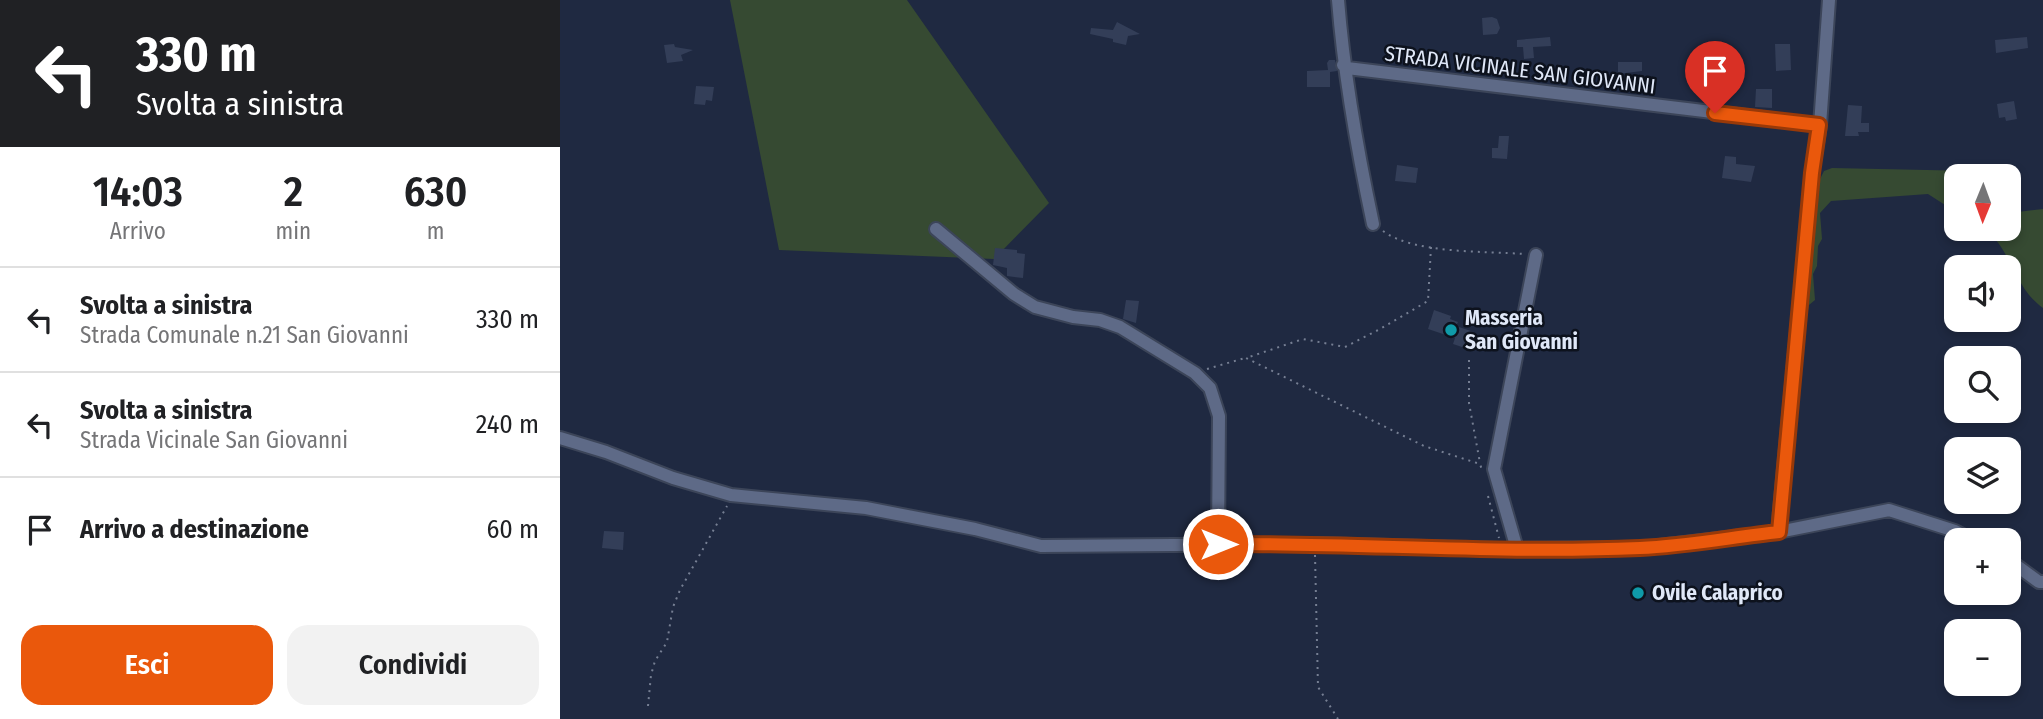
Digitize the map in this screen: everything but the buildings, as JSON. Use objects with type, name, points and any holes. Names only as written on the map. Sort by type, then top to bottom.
[{"type":"street","points":[[1338,0],[1343,65],[1373,224]]},
{"type":"street","points":[[1779,532],[1829,0]]},
{"type":"street","name":"STRADA VICINALE SAN GIOVANNI","points":[[1343,65],[1347,68],[1819,125]]},
{"type":"street","points":[[936,229],[1014,294],[1035,307],[1073,317],[1100,320],[1119,327],[1195,373],[1210,388],[1219,416],[1218,544]]},
{"type":"street","points":[[1517,548],[1494,469],[1536,255]]},
{"type":"street","points":[[560,438],[606,452],[673,478],[731,495],[866,508],[975,529],[1041,546],[1316,544],[1502,549],[1643,548],[1779,532],[1889,510],[1946,528]]},
{"type":"street","points":[[2021,568],[2039,582],[2043,582]]},
{"type":"path","points":[[1373,224],[1394,239],[1414,246],[1536,255]]},
{"type":"path","points":[[1195,373],[1303,339],[1345,347],[1380,329],[1428,301],[1431,247]]},
{"type":"path","points":[[1246,358],[1424,446],[1480,464]]},
{"type":"path","points":[[1469,360],[1469,403],[1483,476]]},
{"type":"path","points":[[1486,488],[1502,549]]},
{"type":"path","points":[[648,706],[651,675],[655,661],[667,642],[673,607],[731,495]]},
{"type":"path","points":[[1316,544],[1318,687],[1338,719]]},
{"type":"green space","points":[[730,0],[907,0],[1049,203],[994,259],[779,250]]},
{"type":"green space","points":[[1832,168],[1944,170],[1944,204],[1928,194],[1831,201],[1820,213],[1822,239],[1818,246],[1817,266],[1813,274],[1815,300],[1809,305],[1793,399],[1820,179],[1824,171]]},
{"type":"green space","points":[[2043,209],[2043,308],[2021,282],[2021,255],[2005,255],[1997,242],[2021,242],[2021,212]]},
{"type":"place","name":"Masseria San Giovanni","points":[[1451,330]]},
{"type":"place","name":"Ovile Calaprico","points":[[1638,593]]},
{"type":"route","points":[[1218,544],[1502,549],[1643,548],[1779,532],[1812,173],[1819,125],[1715,113]]}]
